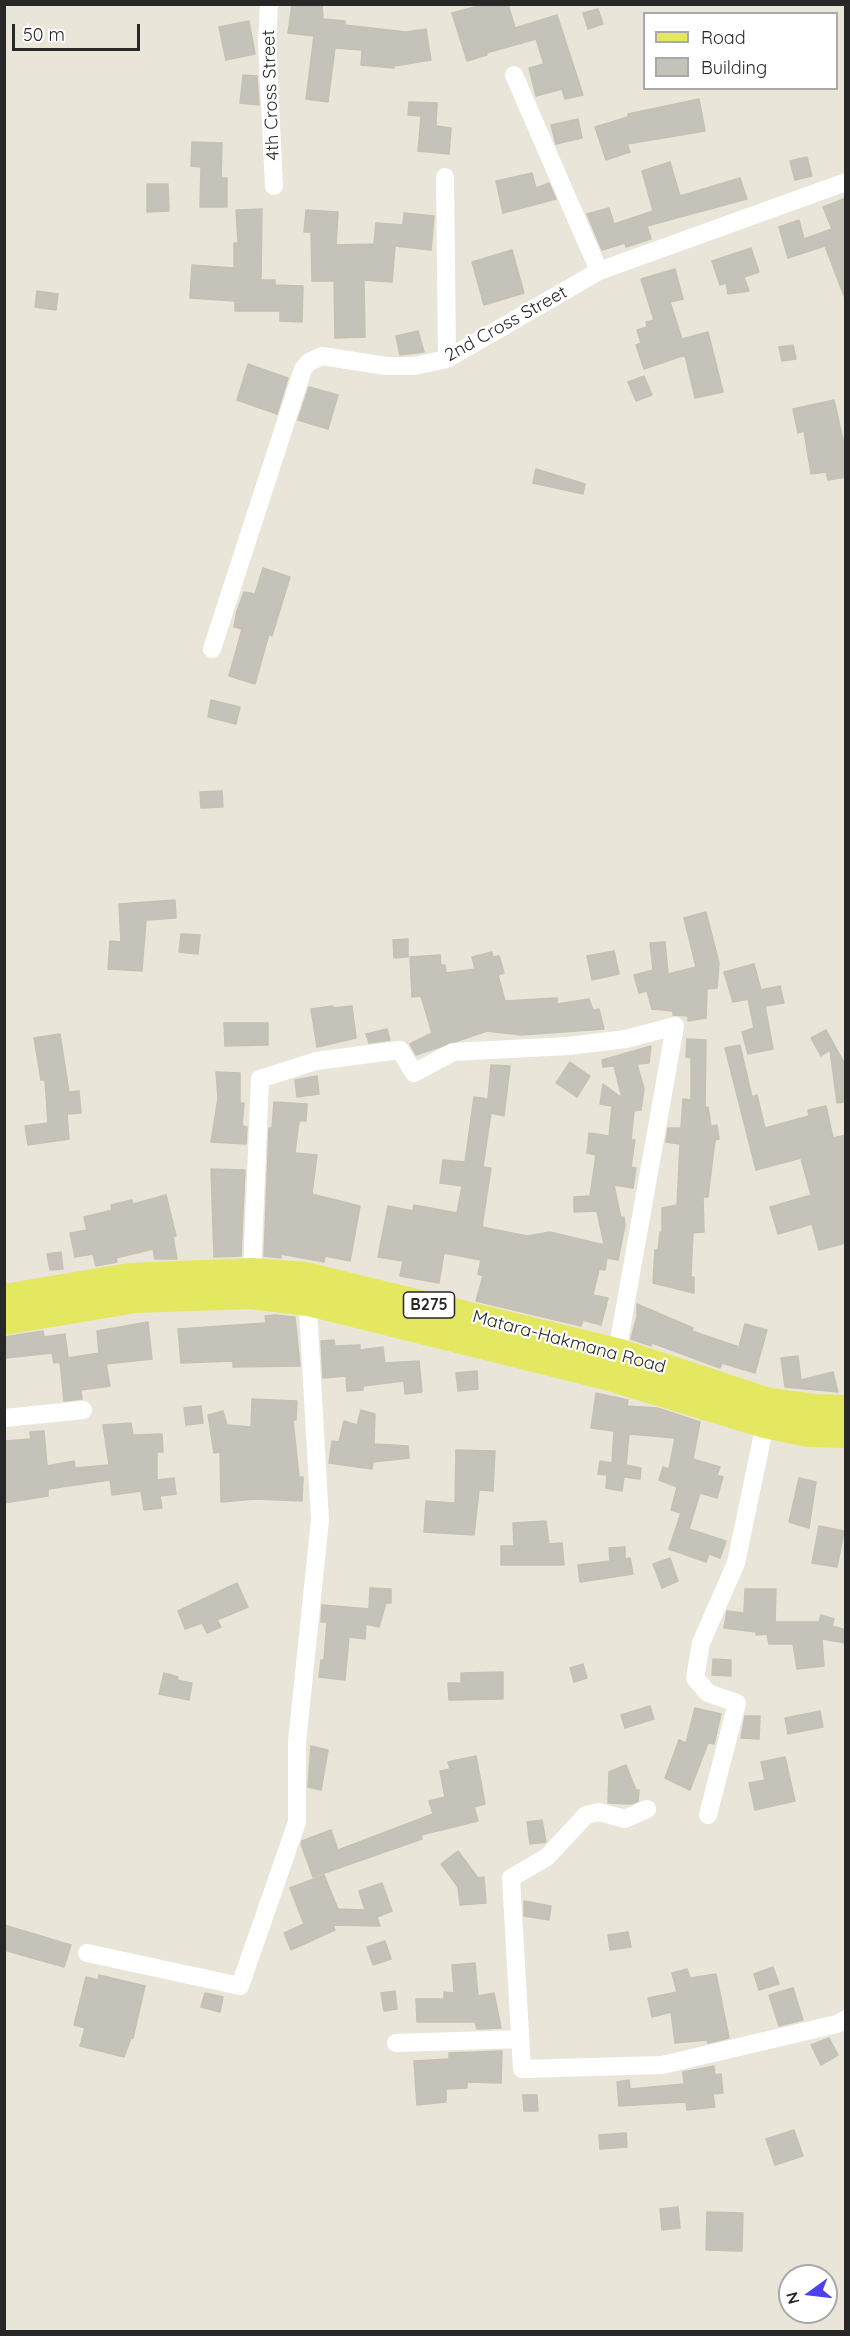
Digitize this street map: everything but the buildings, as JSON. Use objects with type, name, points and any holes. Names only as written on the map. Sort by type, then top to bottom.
[{"type":"main road","name":"Matara-Hakmana Road","points":[[4,1298],[129,1277],[252,1272],[765,1424],[808,1433],[846,1434]]},
{"type":"main road","name":"Matara-Hakmana Road","points":[[4,1321],[135,1299],[250,1295],[307,1289],[617,1352],[769,1402],[814,1408],[846,1409]]},
{"type":"street","name":"4th Cross Street","points":[[269,4],[267,43],[274,186]]},
{"type":"street","points":[[514,75],[599,272]]},
{"type":"street","points":[[445,177],[447,359]]},
{"type":"street","name":"2nd Cross Street","points":[[212,649],[303,369],[309,362],[322,356],[386,366],[414,366],[447,359],[599,272],[846,182]]},
{"type":"street","points":[[252,1272],[260,1079],[316,1061],[400,1050],[414,1073],[453,1052],[603,1042],[626,1039],[675,1026],[617,1352]]},
{"type":"street","points":[[87,1953],[240,1986],[297,1822],[297,1742],[320,1520],[307,1289]]},
{"type":"street","points":[[4,1418],[83,1410]]},
{"type":"street","points":[[708,1815],[737,1703],[708,1693],[695,1678],[701,1643],[736,1563],[765,1424]]},
{"type":"street","points":[[647,1809],[625,1819],[598,1812],[586,1815],[547,1857],[511,1878],[522,2069],[662,2065],[837,2024],[846,2019]]},
{"type":"street","points":[[396,2043],[520,2039]]}]
